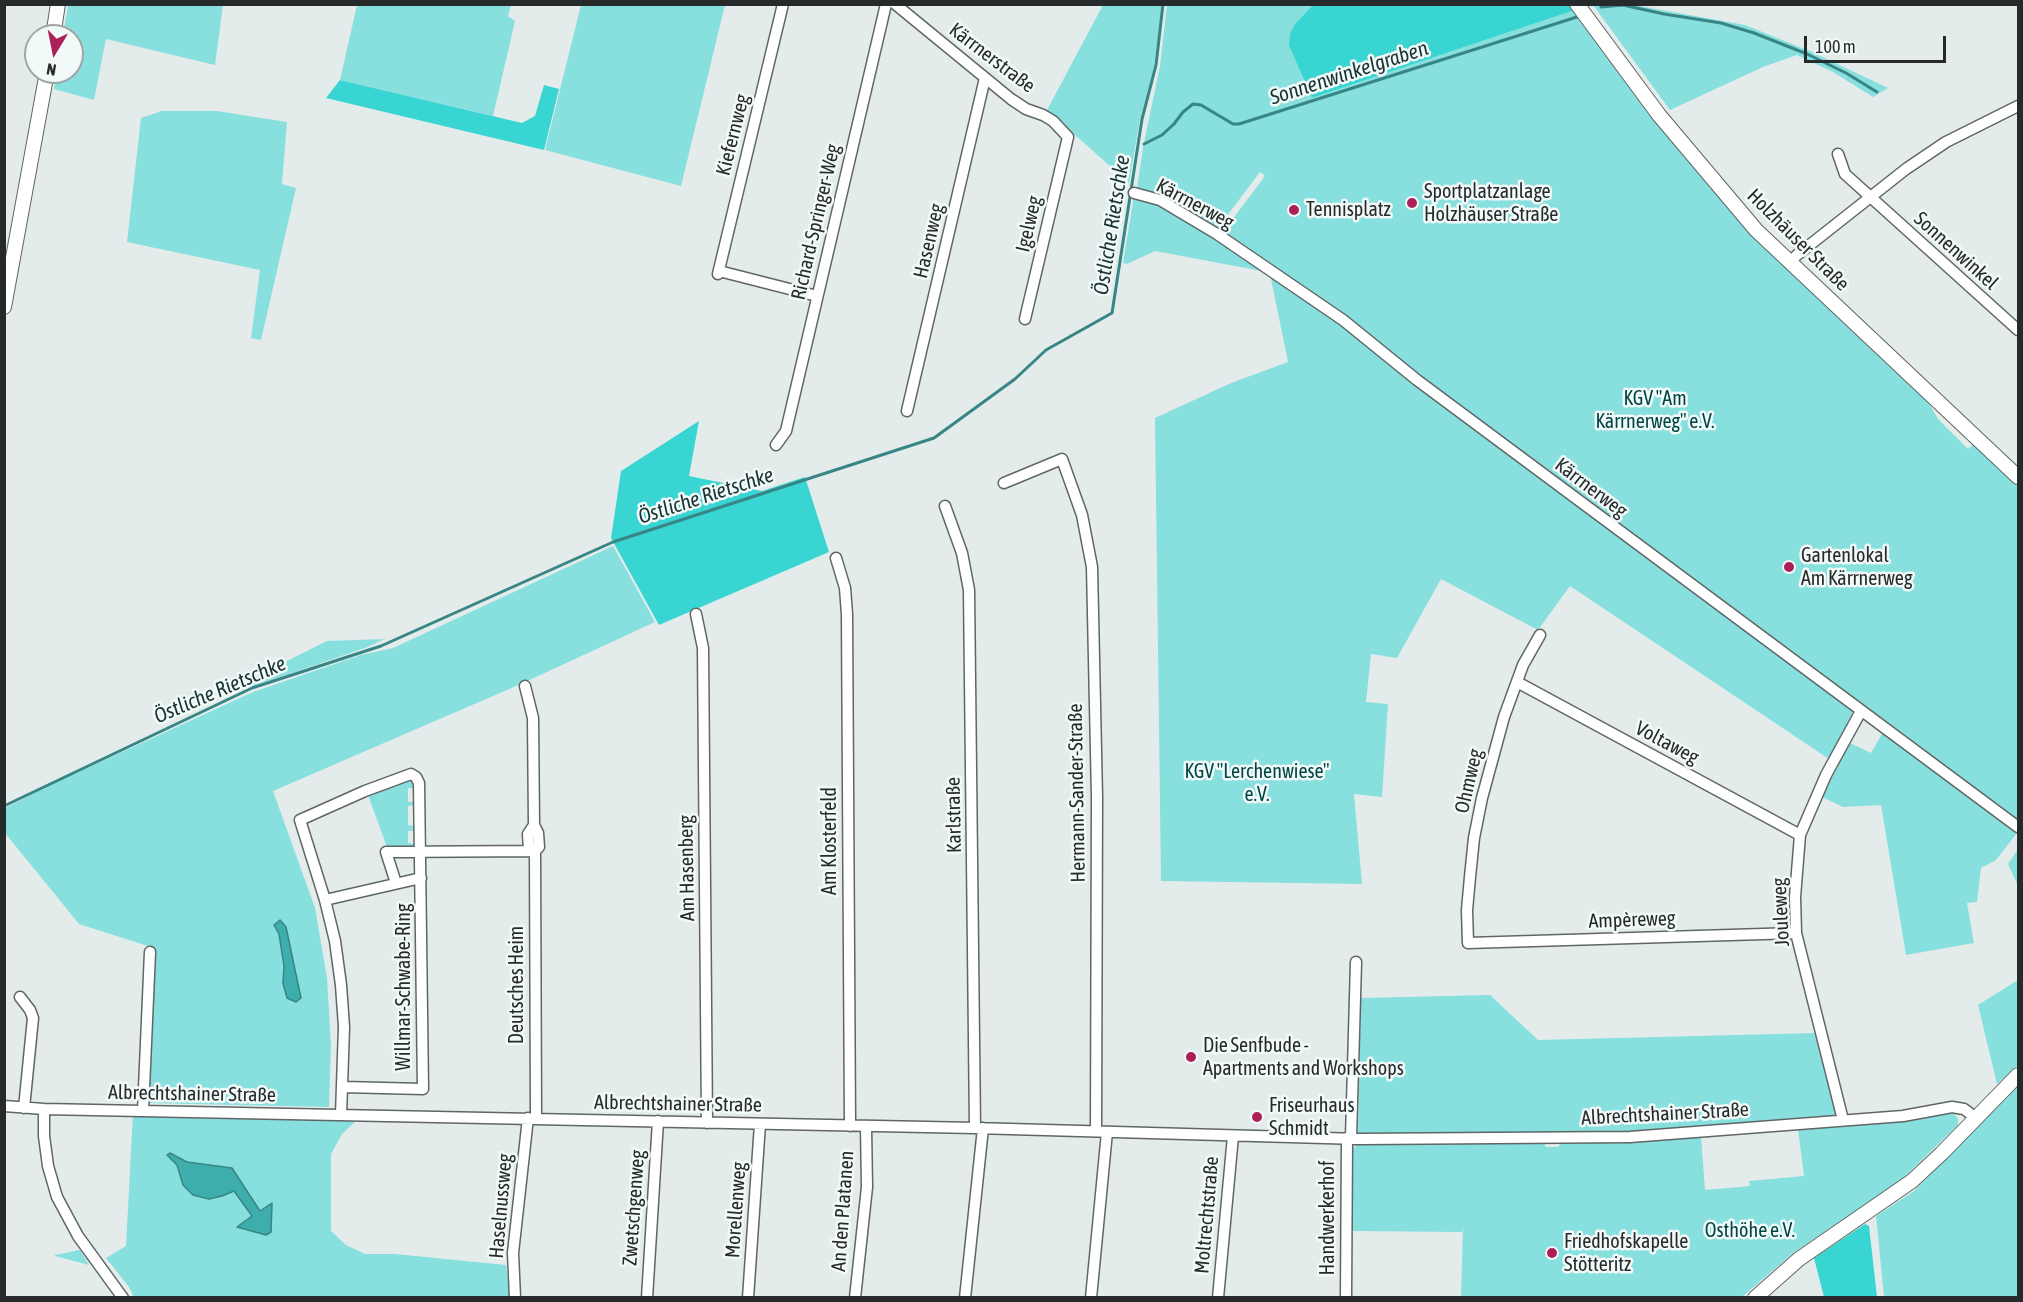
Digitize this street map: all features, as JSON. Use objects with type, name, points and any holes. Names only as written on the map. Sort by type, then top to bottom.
[{"type":"main road","points":[[55,24],[58,4]]},
{"type":"main road","name":"Holzhäuser Straße","points":[[1577,4],[1664,121],[1756,230],[2019,477]]},
{"type":"main road","points":[[4,307],[45,84]]},
{"type":"main road","points":[[1755,1298],[1799,1259],[1912,1181],[2019,1075]]},
{"type":"street","name":"Kiefernweg","points":[[783,4],[719,272],[817,296]]},
{"type":"street","name":"Richard-Springer-Weg","points":[[777,445],[786,431],[886,4]]},
{"type":"street","name":"Kärrnerstraße","points":[[895,4],[985,78],[1026,109],[1040,113],[1053,121],[1068,137]]},
{"type":"street","name":"Hasenweg","points":[[907,411],[985,78]]},
{"type":"street","points":[[1789,263],[1906,169],[1946,142],[2019,106]]},
{"type":"street","name":"Igelweg","points":[[1024,319],[1068,137]]},
{"type":"street","name":"Sonnenwinkel","points":[[1838,154],[1845,174],[2019,330]]},
{"type":"street","name":"Kärrnerweg","points":[[1134,192],[1160,200],[1217,234],[1343,320],[1426,387],[2019,827]]},
{"type":"street","name":"Hermann-Sander-Straße","points":[[1004,483],[1062,459],[1083,515],[1092,567],[1102,1132],[1091,1298]]},
{"type":"street","name":"Karlstraße","points":[[945,506],[962,553],[969,590],[979,1128],[965,1298]]},
{"type":"street","name":"Am Klosterfeld","points":[[836,558],[845,588],[847,614],[850,1126]]},
{"type":"street","name":"Am Hasenberg","points":[[696,614],[703,648],[707,1123]]},
{"type":"street","name":"Ohmweg","points":[[1468,943],[1467,910],[1474,838],[1492,757],[1516,682],[1540,635]]},
{"type":"street","name":"Voltaweg","points":[[1516,682],[1800,835]]},
{"type":"street","name":"Deutsches Heim","points":[[525,686],[533,718],[534,825],[538,833],[539,848],[532,851],[532,1118]]},
{"type":"street","name":"Jouleweg","points":[[1843,1120],[1796,933],[1795,897],[1800,835],[1826,775],[1861,711]]},
{"type":"street","name":"Willmar-Schwabe-Ring","points":[[341,1115],[344,1027],[335,941],[326,900],[300,820],[364,791],[411,774],[417,777],[419,783],[423,1089],[343,1087]]},
{"type":"street","points":[[421,851],[532,851]]},
{"type":"street","name":"Willmar-Schwabe-Ring","points":[[396,883],[386,852],[421,851]]},
{"type":"street","name":"Willmar-Schwabe-Ring","points":[[326,900],[421,878]]},
{"type":"street","name":"Ampèreweg","points":[[1468,943],[1796,933]]},
{"type":"street","points":[[143,1111],[150,952]]},
{"type":"street","points":[[1348,1138],[1356,962]]},
{"type":"street","points":[[20,997],[33,1018],[24,1108]]},
{"type":"street","name":"Albrechtshainer Straße","points":[[4,1106],[44,1109],[532,1118],[1348,1138],[1630,1137],[1903,1116],[1952,1107],[1964,1109],[1976,1118]]},
{"type":"street","points":[[44,1109],[44,1136],[48,1166],[57,1197],[78,1236],[123,1298]]},
{"type":"street","name":"Haselnussweg","points":[[515,1298],[513,1253],[532,1118]]},
{"type":"street","name":"Zwetschgenweg","points":[[646,1298],[658,1121]]},
{"type":"street","name":"Morellenweg","points":[[748,1298],[760,1124]]},
{"type":"street","name":"An den Platanen","points":[[855,1298],[867,1187],[866,1127]]},
{"type":"street","name":"Moltrechtstraße","points":[[1218,1298],[1233,1136]]},
{"type":"street","name":"Handwerkerhof","points":[[1346,1298],[1348,1138]]},
{"type":"green space","points":[[68,5],[223,5],[215,65],[106,39],[94,100],[54,89],[55,84],[84,84],[84,24],[65,24]]},
{"type":"green space","points":[[357,5],[511,5],[508,16],[515,21],[493,116],[340,80]]},
{"type":"green space","points":[[581,5],[725,5],[681,186],[545,150]]},
{"type":"green space","points":[[1103,5],[1162,5],[1154,67],[1140,119],[1129,183],[1047,110]]},
{"type":"green space","points":[[1167,5],[1313,5],[1295,24],[1312,98],[1575,10],[1746,227],[1805,286],[1923,393],[1938,419],[1968,449],[1976,442],[2018,485],[2018,824],[1857,704],[1829,759],[1570,586],[1538,630],[1441,579],[1397,658],[1371,654],[1366,702],[1388,704],[1382,797],[1354,794],[1362,884],[1161,881],[1155,418],[1231,383],[1288,362],[1270,274],[1343,324],[1413,379],[1417,373],[1345,317],[1223,232],[1265,176],[1260,172],[1217,229],[1137,189],[1143,147],[1160,66]]},
{"type":"green space","points":[[1593,5],[1634,5],[1745,25],[1812,52],[1888,88],[1873,97],[1833,72],[1797,55],[1763,67],[1670,110]]},
{"type":"green space","points":[[162,111],[217,111],[287,122],[282,184],[296,188],[261,340],[251,338],[260,270],[127,242],[141,118]]},
{"type":"green space","points":[[1134,196],[1156,203],[1188,221],[1267,272],[1155,251],[1127,264],[1123,263]]},
{"type":"green space","points":[[613,546],[655,622],[523,683],[273,791],[315,908],[327,978],[331,1046],[329,1107],[148,1103],[154,948],[79,924],[5,833],[5,808],[253,692],[361,655],[393,648]]},
{"type":"green space","points":[[385,639],[239,691],[237,686],[327,641]]},
{"type":"green space","points":[[1883,732],[2017,833],[1996,860],[1981,868],[1977,902],[1967,903],[1974,943],[1906,955],[1881,805],[1843,807],[1822,797],[1850,743],[1871,753]]},
{"type":"green space","points":[[408,779],[416,788],[408,788],[408,802],[414,802],[414,805],[408,806],[408,825],[414,826],[414,831],[408,831],[408,843],[416,844],[415,847],[387,847],[368,795]]},
{"type":"green space","points":[[2018,849],[2018,886],[2008,864]]},
{"type":"green space","points":[[2018,980],[2018,1065],[1997,1084],[1978,1005]]},
{"type":"green space","points":[[1490,995],[1538,1040],[1816,1033],[1838,1116],[1630,1135],[1358,1133],[1361,998]]},
{"type":"green space","points":[[2018,1086],[2018,1297],[1884,1297],[1876,1216],[1914,1191]]},
{"type":"green space","points":[[133,1114],[358,1119],[342,1134],[331,1154],[331,1231],[346,1245],[365,1254],[395,1254],[506,1265],[510,1297],[134,1297],[106,1258],[126,1246]]},
{"type":"green space","name":"Osthöhe e.V.","points":[[1954,1114],[1958,1119],[1958,1125],[1900,1181],[1793,1253],[1742,1297],[1461,1297],[1463,1226],[1462,1232],[1352,1231],[1351,1153],[1357,1145],[1544,1143],[1546,1147],[1558,1147],[1560,1144],[1632,1142],[1701,1136],[1705,1190],[1750,1186],[1749,1181],[1804,1176],[1798,1129],[1893,1123]]},
{"type":"green space","points":[[80,1250],[89,1265],[55,1256],[55,1255]]},
{"type":"shaded area","points":[[1570,4],[1575,10],[1312,98],[1289,45],[1290,34],[1295,24],[1313,5]]},
{"type":"shaded area","points":[[340,80],[522,123],[535,116],[544,85],[559,89],[544,150],[326,98]]},
{"type":"shaded area","points":[[699,421],[689,476],[762,491],[805,477],[829,552],[659,625],[611,538],[621,471]]},
{"type":"shaded area","points":[[280,920],[286,927],[301,998],[296,1002],[287,998],[283,983],[284,966],[279,934],[274,925]]},
{"type":"shaded area","points":[[170,1153],[187,1162],[232,1168],[260,1211],[272,1203],[271,1232],[266,1235],[237,1227],[252,1216],[234,1191],[209,1199],[193,1195],[183,1185],[177,1165],[167,1155]]},
{"type":"shaded area","points":[[1865,1224],[1869,1226],[1877,1297],[1824,1297],[1814,1258]]},
{"type":"waterway","name":"Östliche Rietschke","points":[[4,806],[252,688],[381,646],[613,542],[934,438],[1015,379],[1046,350],[1112,313],[1142,119],[1156,65],[1163,4]]},
{"type":"waterway","name":"Sonnenwinkelgraben","points":[[1601,7],[1623,5],[1721,23],[1754,33],[1807,54],[1846,73],[1877,92]]},
{"type":"waterway","name":"Sonnenwinkelgraben","points":[[1144,144],[1162,135],[1193,104],[1201,105],[1233,124],[1239,124],[1577,17]]},
{"type":"place","name":"Sportplatzanlage Holzhäuser Straße","points":[[1412,203]]},
{"type":"place","name":"Tennisplatz","points":[[1294,210]]},
{"type":"place","name":"Gartenlokal Am Kärrnerweg","points":[[1789,567]]},
{"type":"place","name":"Die Senfbude - Apartments and Workshops","points":[[1191,1057]]},
{"type":"place","name":"Friseurhaus Schmidt","points":[[1257,1117]]},
{"type":"place","name":"Friedhofskapelle Stötteritz","points":[[1552,1253]]},
{"type":"park label","name":"KGV \"Am Kärrnerweg\" e.V.","points":[[1655,410]]},
{"type":"park label","name":"KGV \"Lerchenwiese\" e.V.","points":[[1257,784]]}]
